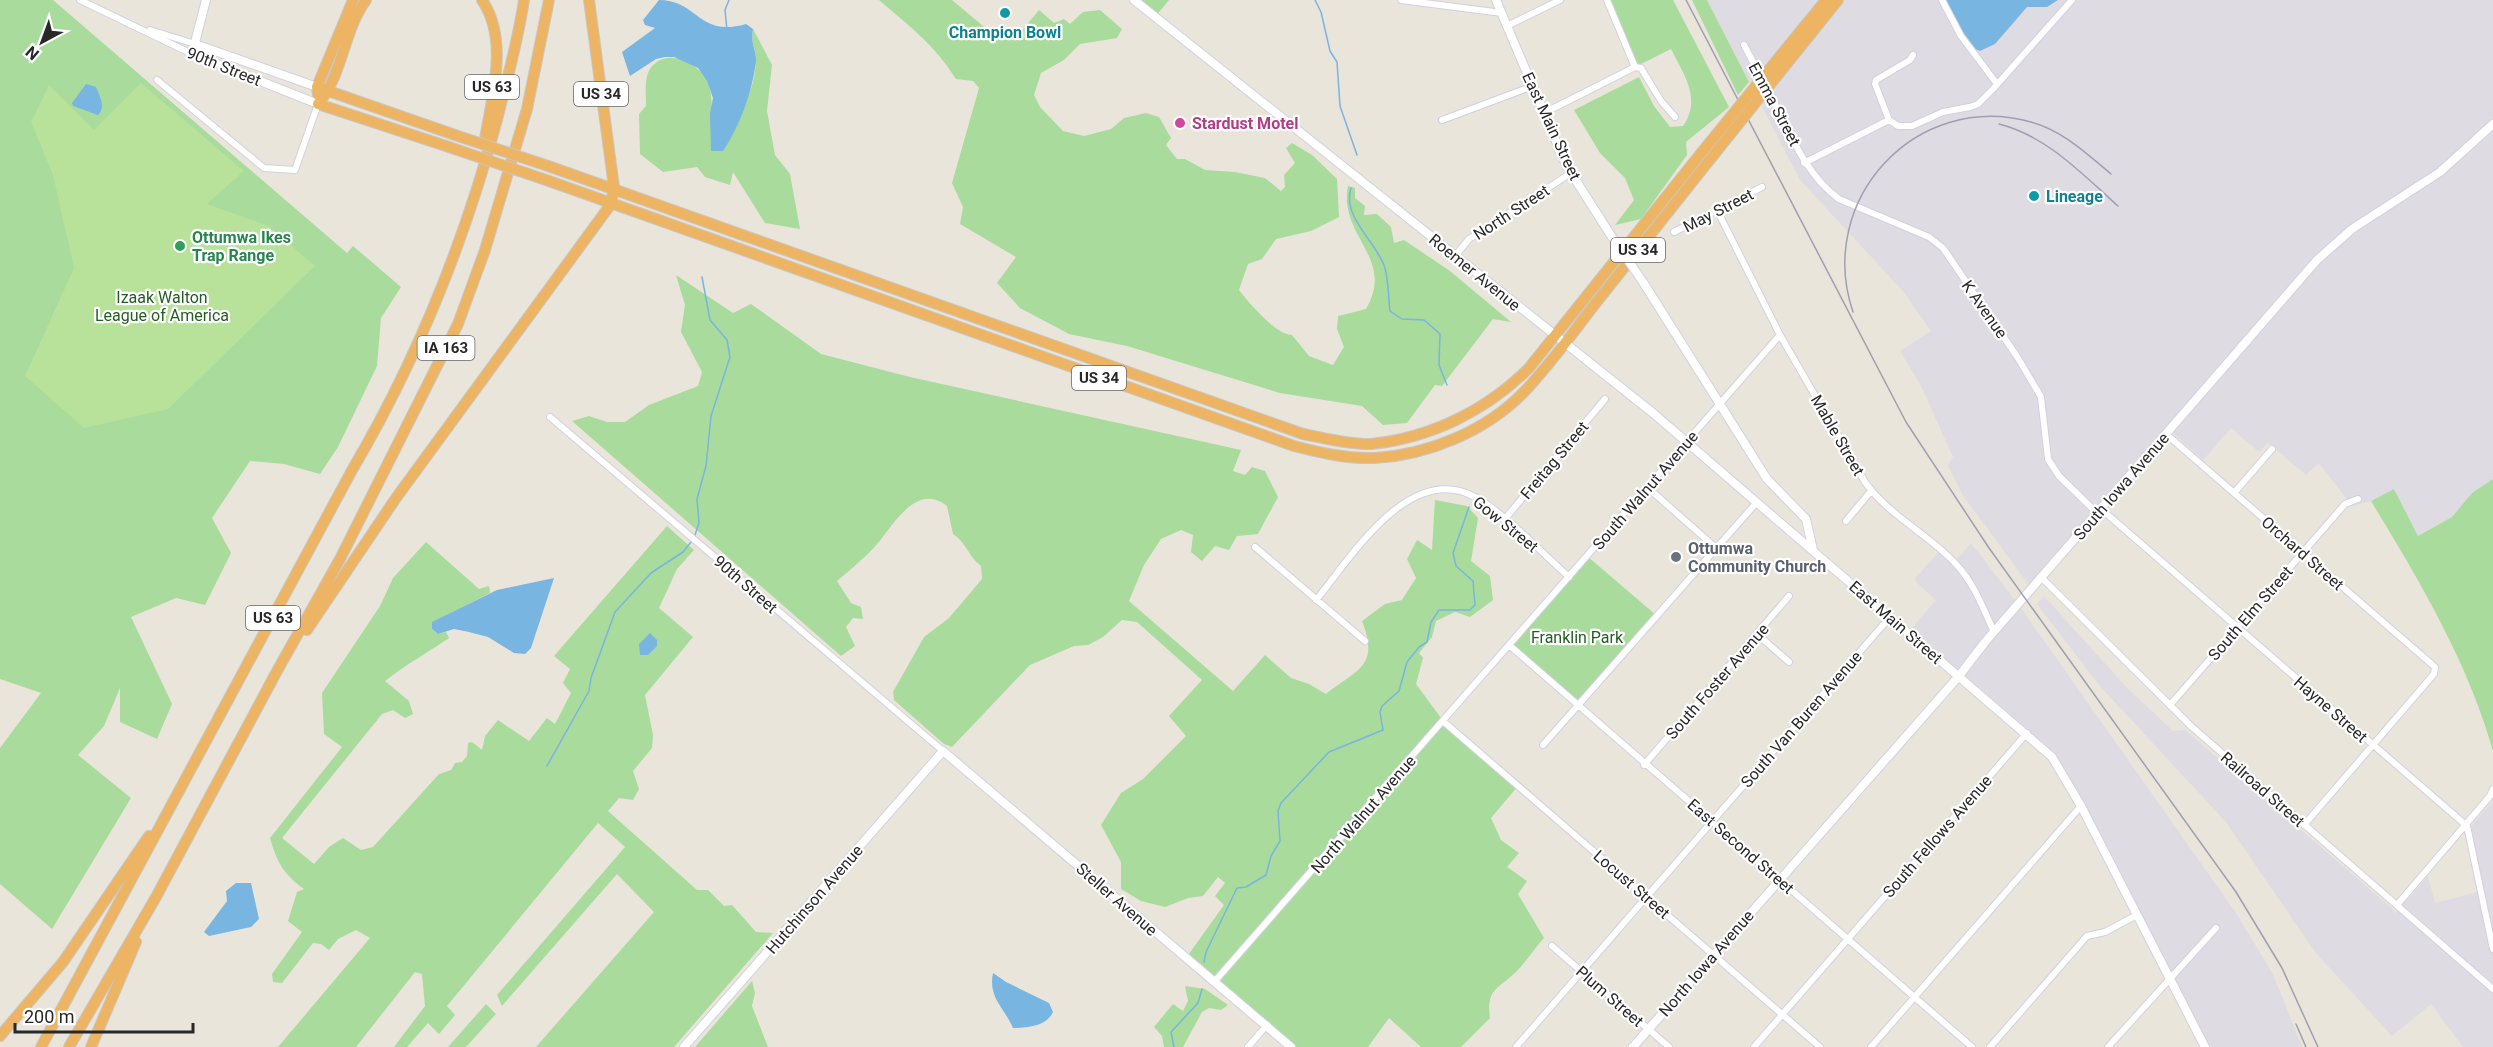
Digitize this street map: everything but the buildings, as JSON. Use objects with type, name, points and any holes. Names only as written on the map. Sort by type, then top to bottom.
[{"type":"highway","points":[[318,104],[317,87],[353,0]]},
{"type":"highway","points":[[318,104],[329,92],[355,18],[366,0]]},
{"type":"highway","name":"US 63","points":[[41,1047],[387,410],[444,282],[481,178],[497,53],[496,31],[482,0]]},
{"type":"highway","points":[[481,178],[518,39],[524,0]]},
{"type":"highway","name":"IA 163","points":[[277,671],[340,559],[458,324],[485,250],[527,109],[549,0]]},
{"type":"highway","name":"US 34","points":[[589,0],[614,187],[1303,434],[1370,444],[1430,430],[1453,422],[1506,391],[1707,155],[1785,58],[1826,0]]},
{"type":"highway","name":"US 34","points":[[1785,58],[1838,0]]},
{"type":"highway","points":[[317,87],[614,187],[611,204]]},
{"type":"highway","name":"US 34","points":[[318,104],[549,182],[1294,446],[1334,456],[1376,458],[1409,453],[1461,436],[1508,406],[1565,344],[1707,155]]},
{"type":"highway","name":"US 63","points":[[69,1047],[156,897],[277,671],[396,498],[611,204]]},
{"type":"highway","points":[[0,1036],[63,962],[181,789]]},
{"type":"highway","points":[[91,1047],[156,897]]},
{"type":"main road","points":[[192,54],[206,0]]},
{"type":"main road","name":"Roemer Avenue","points":[[1134,0],[1687,442],[1813,550]]},
{"type":"main road","name":"East Main Street","points":[[1496,0],[1571,173],[1643,282],[1767,480],[1806,519],[1813,550],[2052,757],[2081,806],[2135,916],[2205,1047]]},
{"type":"main road","name":"90th Street","points":[[195,44],[317,87]]},
{"type":"main road","name":"90th Street","points":[[192,54],[318,104]]},
{"type":"main road","name":"South Iowa Avenue","points":[[1779,879],[1959,676],[1994,632],[2043,579],[2099,511],[2317,260],[2352,229],[2440,172],[2493,124]]},
{"type":"main road","name":"Steller Avenue","points":[[943,750],[1291,1047]]},
{"type":"main road","name":"Hutchinson Avenue","points":[[684,1047],[943,750]]},
{"type":"main road","name":"North Iowa Avenue","points":[[1633,1047],[1779,879]]},
{"type":"street","name":"90th Street","points":[[80,0],[192,54]]},
{"type":"street","points":[[1401,0],[1502,13]]},
{"type":"street","points":[[1507,26],[1560,0]]},
{"type":"street","points":[[1607,0],[1635,67]]},
{"type":"street","points":[[1942,0],[1961,36],[1997,84]]},
{"type":"street","points":[[1913,55],[1910,60],[1876,80],[1875,88],[1889,120],[1898,126],[1912,126],[1943,112],[1978,104],[2072,0]]},
{"type":"street","name":"90th Street","points":[[132,24],[195,44]]},
{"type":"street","name":"Emma Street","points":[[1744,45],[1800,150],[1804,163]]},
{"type":"street","points":[[1544,113],[1635,67],[1641,68],[1660,101],[1675,117]]},
{"type":"street","points":[[157,80],[264,168],[295,170],[318,104]]},
{"type":"street","points":[[1443,120],[1533,86]]},
{"type":"street","points":[[1804,163],[1889,120]]},
{"type":"street","name":"K Avenue","points":[[1804,163],[1828,191],[1839,199],[1929,237],[1943,248],[2018,358],[2041,398],[2048,459],[2059,476],[2099,511]]},
{"type":"street","name":"North Street","points":[[1455,256],[1469,239],[1571,173]]},
{"type":"street","name":"May Street","points":[[1674,232],[1762,188]]},
{"type":"street","name":"Mable Street","points":[[1717,210],[1780,335],[1871,491],[1954,562],[1969,580],[1994,632]]},
{"type":"street","name":"South Walnut Avenue","points":[[1509,645],[1780,335]]},
{"type":"street","name":"Freitag Street","points":[[1504,520],[1605,399]]},
{"type":"street","name":"90th Street","points":[[550,417],[943,750]]},
{"type":"street","name":"Orchard Street","points":[[2166,434],[2435,667],[2434,674],[2373,745]]},
{"type":"street","points":[[2234,493],[2272,449]]},
{"type":"street","points":[[1647,487],[1716,548]]},
{"type":"street","name":"Gow Street","points":[[1316,600],[1376,529],[1406,500],[1434,490],[1457,491],[1473,496],[1569,577]]},
{"type":"street","points":[[1845,521],[1871,491]]},
{"type":"street","name":"South Elm Street","points":[[2170,705],[2345,504],[2358,499]]},
{"type":"street","points":[[1543,745],[1756,502]]},
{"type":"street","name":"Hayne Street","points":[[2099,511],[2465,825]]},
{"type":"street","points":[[1255,547],[1365,641]]},
{"type":"street","name":"Railroad Street","points":[[2043,579],[2170,705],[2493,989]]},
{"type":"street","name":"South Foster Avenue","points":[[1644,765],[1789,596]]},
{"type":"street","name":"South Van Buren Avenue","points":[[1516,1047],[1890,617]]},
{"type":"street","points":[[1757,634],[1789,662]]},
{"type":"street","name":"East Second Street","points":[[1509,645],[1644,765],[1712,820],[1972,1047]]},
{"type":"street","name":"North Walnut Avenue","points":[[1215,981],[1509,645]]},
{"type":"street","name":"Locust Street","points":[[1444,722],[1820,1047]]},
{"type":"street","name":"South Fellows Avenue","points":[[1754,1047],[2027,733]]},
{"type":"street","points":[[2304,825],[2373,745]]},
{"type":"street","points":[[2397,906],[2493,789]]},
{"type":"street","points":[[1871,1047],[2081,806]]},
{"type":"street","points":[[2465,825],[2475,856],[2493,948]]},
{"type":"street","points":[[1990,1047],[2087,936],[2105,932],[2135,916]]},
{"type":"street","points":[[2108,1047],[2216,928]]},
{"type":"street","name":"Plum Street","points":[[1552,946],[1669,1047]]},
{"type":"street","points":[[1248,1047],[1267,1025]]},
{"type":"shaded area","points":[[1707,0],[2493,0],[2493,479],[2472,493],[2452,517],[2418,536],[2394,489],[2371,501],[2352,506],[2319,463],[2306,475],[2268,443],[2259,452],[2231,428],[2203,460],[2170,430],[2032,589],[1962,494],[1948,466],[1953,457],[1921,386],[1900,351],[1931,331],[1903,291],[1800,180]]},
{"type":"shaded area","points":[[1971,543],[2018,604],[2236,913],[2273,974],[2302,1047],[2210,1047],[2053,751],[1911,629],[1936,600],[1914,580],[1940,550],[1954,562]]},
{"type":"shaded area","points":[[2044,596],[2128,689],[2173,731],[2185,730],[2396,912],[2428,876],[2435,903],[2481,891],[2468,830],[2493,801],[2493,1047],[2463,1047],[2431,1004],[2392,1036],[2315,952],[2226,822],[2099,685],[2037,604]]},
{"type":"green space","name":"Izaak Walton League of America","points":[[0,0],[53,0],[347,253],[353,246],[401,287],[381,318],[377,366],[338,447],[320,474],[284,464],[250,461],[212,518],[231,553],[205,605],[176,598],[131,617],[172,704],[157,739],[120,722],[120,688],[104,726],[78,755],[131,798],[52,929],[0,884],[0,748],[41,693],[0,679]]},
{"type":"green space","points":[[879,0],[952,0],[995,36],[1015,39],[1039,10],[1054,23],[1064,19],[1070,24],[1083,12],[1100,10],[1122,29],[1117,38],[1080,44],[1064,60],[1041,73],[1034,95],[1040,107],[1063,131],[1084,136],[1111,129],[1124,118],[1146,113],[1159,117],[1171,138],[1166,145],[1177,159],[1185,159],[1205,170],[1235,172],[1265,178],[1281,191],[1285,187],[1284,175],[1295,163],[1286,148],[1292,143],[1312,155],[1337,179],[1339,217],[1311,231],[1276,239],[1262,259],[1248,264],[1239,290],[1278,330],[1292,335],[1309,356],[1333,365],[1344,347],[1337,329],[1338,316],[1366,309],[1373,291],[1374,275],[1371,261],[1351,219],[1347,204],[1348,186],[1355,188],[1355,198],[1365,206],[1364,215],[1377,214],[1391,227],[1394,243],[1404,240],[1450,271],[1511,322],[1493,319],[1442,386],[1435,385],[1407,423],[1383,425],[1362,406],[1280,393],[1127,346],[1069,334],[1020,308],[997,283],[1016,257],[960,224],[963,207],[952,183],[979,88],[973,81],[956,79],[930,45]]},
{"type":"green space","points":[[1134,0],[1169,0],[1155,17]]},
{"type":"green space","points":[[1607,0],[1673,0],[1729,107],[1686,142],[1687,155],[1641,219],[1615,225],[1634,200],[1625,178],[1600,153],[1574,110],[1639,77],[1654,106],[1670,127],[1683,126],[1691,106],[1691,97],[1686,78],[1671,49],[1635,67]]},
{"type":"green space","points":[[1692,0],[1707,0],[1749,82],[1738,95]]},
{"type":"green space","points":[[753,29],[772,65],[767,111],[775,155],[790,174],[800,229],[765,223],[733,172],[730,185],[705,177],[697,167],[663,172],[640,154],[639,114],[646,106],[648,73],[656,62],[664,58],[681,59],[689,63],[703,74],[707,81],[712,105],[711,150],[735,120],[747,99],[756,61],[752,39]]},
{"type":"green space","name":"Ottumwa Ikes Trap Range","points":[[141,83],[244,171],[207,204],[269,226],[315,266],[168,409],[84,428],[25,376],[74,268],[53,175],[31,122],[49,85],[94,130]]},
{"type":"green space","points":[[676,275],[733,313],[751,304],[821,354],[910,377],[1241,450],[1233,471],[1245,475],[1252,467],[1265,471],[1278,497],[1258,534],[1237,536],[1229,550],[1215,546],[1202,561],[1191,552],[1193,535],[1181,530],[1161,539],[1144,565],[1129,601],[1233,691],[1265,655],[1291,678],[1309,684],[1326,694],[1356,672],[1367,658],[1367,636],[1362,621],[1385,604],[1402,600],[1416,578],[1407,559],[1417,540],[1432,550],[1435,500],[1467,506],[1478,518],[1471,561],[1490,576],[1493,600],[1470,617],[1455,612],[1436,621],[1432,637],[1419,653],[1423,658],[1416,684],[1444,722],[1518,786],[1491,818],[1501,840],[1519,853],[1507,867],[1527,881],[1518,894],[1544,938],[1520,968],[1495,990],[1490,1001],[1490,1018],[1461,1047],[1421,1047],[1389,1018],[1368,1047],[1291,1047],[1186,958],[1224,905],[1215,896],[1225,883],[1218,877],[1203,896],[1188,898],[1165,907],[1141,901],[1121,889],[1121,862],[1101,825],[1121,793],[1143,779],[1186,736],[1169,716],[1202,680],[1137,622],[1122,620],[1103,637],[1088,645],[1074,646],[1030,665],[952,747],[944,744],[894,700],[893,692],[924,637],[949,618],[982,579],[981,566],[953,534],[947,506],[936,500],[926,499],[907,508],[878,543],[837,581],[851,603],[861,607],[863,619],[853,618],[846,627],[855,646],[841,656],[572,421],[589,416],[607,422],[625,422],[649,405],[698,386],[702,372],[681,332],[685,305]]},
{"type":"green space","points":[[2493,479],[2493,751],[2483,718],[2441,622],[2371,501],[2394,489],[2418,536],[2452,517],[2472,493]]},
{"type":"green space","points":[[667,526],[694,550],[677,569],[659,608],[693,637],[645,695],[653,735],[652,748],[633,771],[639,789],[633,800],[619,798],[608,811],[697,890],[708,890],[724,906],[732,905],[756,932],[773,933],[674,1047],[536,1047],[654,912],[617,874],[502,1006],[497,995],[625,847],[598,823],[447,1006],[455,1015],[439,1034],[428,1023],[407,1047],[394,1047],[425,1006],[422,974],[415,972],[356,1047],[278,1047],[370,938],[356,930],[338,939],[329,950],[321,944],[313,943],[282,983],[273,982],[272,974],[302,932],[288,921],[297,892],[304,889],[282,867],[270,838],[342,747],[324,734],[322,693],[380,606],[393,578],[426,542],[479,589],[489,586],[490,593],[435,621],[432,629],[438,634],[446,632],[449,638],[385,681],[409,701],[413,714],[405,718],[393,710],[382,714],[282,838],[314,864],[329,847],[343,838],[361,850],[373,847],[439,774],[451,770],[455,763],[462,762],[467,756],[468,743],[472,742],[482,750],[485,736],[498,720],[529,741],[547,718],[555,724],[571,693],[563,683],[570,669],[554,656]]},
{"type":"green space","name":"Franklin Park","points":[[1587,556],[1656,615],[1577,706],[1509,645]]},
{"type":"green space","points":[[752,981],[755,993],[752,1006],[768,1047],[695,1047]]},
{"type":"green space","points":[[1185,986],[1205,989],[1228,1005],[1221,1010],[1209,1008],[1202,1012],[1183,1047],[1164,1047],[1162,1036],[1154,1027],[1173,1004],[1183,1011],[1188,1001]]},
{"type":"green space","points":[[486,1004],[496,1014],[466,1047],[448,1047]]},
{"type":"water","points":[[659,0],[682,6],[708,23],[730,27],[746,24],[753,29],[752,39],[756,62],[752,85],[740,120],[723,151],[711,151],[710,113],[713,98],[707,81],[698,68],[674,57],[665,57],[656,59],[630,76],[622,52],[655,28],[645,25],[643,20]]},
{"type":"water","points":[[1944,0],[2058,0],[2047,7],[2027,7],[1995,44],[1980,51],[1963,37]]},
{"type":"water","points":[[86,84],[96,87],[99,94],[102,109],[98,115],[73,106],[72,103]]},
{"type":"water","points":[[554,578],[531,648],[525,654],[514,653],[488,637],[454,629],[438,634],[432,629],[432,622],[497,590]]},
{"type":"water","points":[[650,633],[657,640],[657,646],[648,655],[640,655],[639,644]]},
{"type":"water","points":[[236,883],[251,883],[259,919],[251,927],[209,936],[204,932],[227,901],[226,891]]},
{"type":"water","points":[[993,973],[1049,1003],[1053,1012],[1050,1017],[1036,1025],[1013,1028],[995,996]]},
{"type":"waterway","points":[[727,30],[725,10],[729,0]]},
{"type":"waterway","points":[[1315,0],[1321,12],[1330,51],[1337,62],[1340,106],[1357,155]]},
{"type":"waterway","points":[[1351,188],[1349,198],[1355,218],[1386,270],[1390,311],[1402,319],[1424,320],[1440,334],[1439,365],[1447,385]]},
{"type":"waterway","points":[[694,538],[699,523],[697,499],[706,466],[711,416],[730,357],[727,340],[710,320],[702,277]]},
{"type":"waterway","points":[[1204,962],[1206,952],[1237,888],[1246,887],[1266,875],[1271,856],[1280,841],[1278,811],[1281,803],[1329,752],[1383,730],[1380,712],[1382,706],[1399,691],[1407,662],[1419,647],[1427,642],[1431,622],[1439,610],[1470,610],[1475,605],[1473,581],[1456,566],[1453,553],[1469,507]]},
{"type":"waterway","points":[[547,766],[589,691],[591,678],[615,612],[651,573],[683,552],[691,542]]},
{"type":"waterway","points":[[1174,1047],[1171,1032],[1198,1003],[1202,989]]},
{"type":"railway","points":[[1686,0],[1906,422],[1989,548],[2236,892],[2282,968],[2318,1047]]},
{"type":"railway","points":[[1853,312],[1845,270],[1849,231],[1862,194],[1885,163],[1914,139],[1949,122],[1989,116],[2031,122],[2064,137],[2111,174]]},
{"type":"railway","points":[[1999,124],[2033,137],[2048,147],[2077,169],[2118,206]]},
{"type":"railway","points":[[2296,1024],[2306,1047]]},
{"type":"place","name":"Champion Bowl","points":[[1005,13]]},
{"type":"place","name":"Stardust Motel","points":[[1180,123]]},
{"type":"place","name":"Lineage","points":[[2034,196]]},
{"type":"place","name":"Ottumwa Ikes Trap Range","points":[[180,246]]},
{"type":"place","name":"Ottumwa Community Church","points":[[1676,557]]}]
